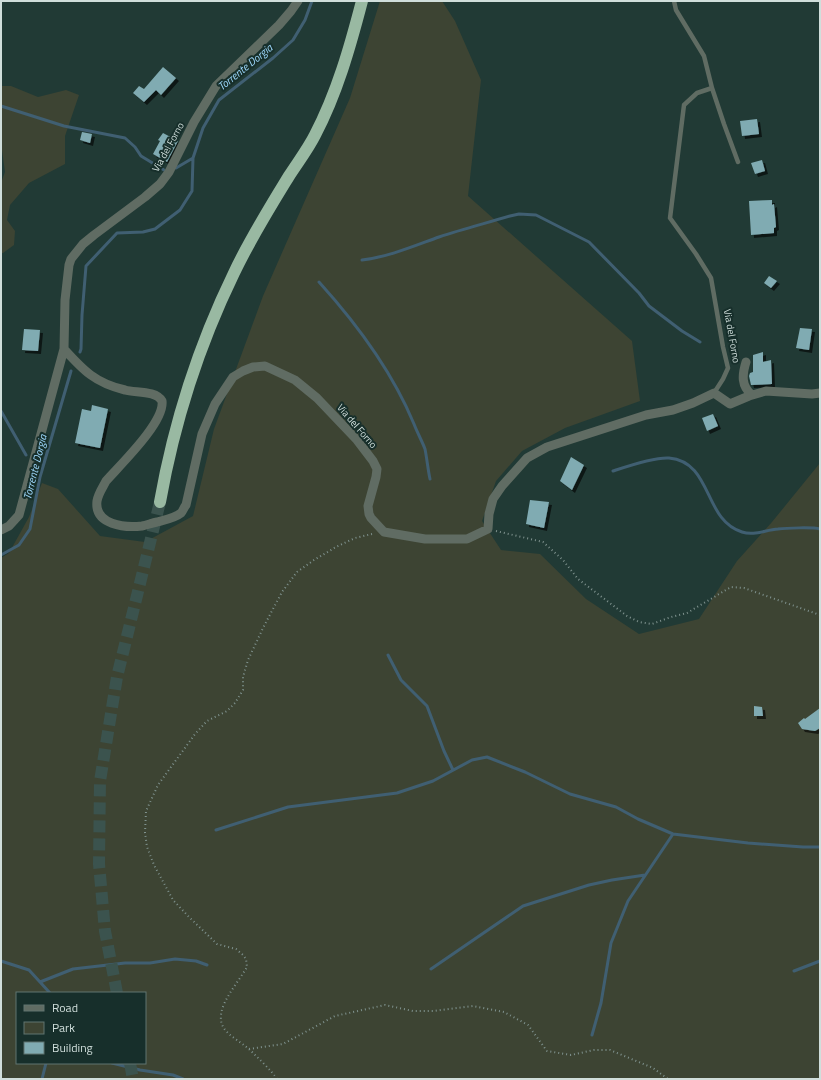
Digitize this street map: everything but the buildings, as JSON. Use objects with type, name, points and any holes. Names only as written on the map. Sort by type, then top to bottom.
[{"type":"highway","points":[[160,502],[175,431],[204,342],[234,272],[269,209],[315,135],[340,76],[362,1]]},
{"type":"street","name":"Via del Forno","points":[[1,530],[9,526],[19,515],[64,349],[65,300],[71,259],[83,244],[160,184],[169,172],[194,122],[216,86],[279,25],[292,11],[298,1]]},
{"type":"street","name":"Via del Forno","points":[[64,349],[86,372],[103,383],[125,390],[158,396],[162,401],[162,409],[155,424],[106,481],[100,491],[97,501],[98,510],[101,516],[108,522],[118,526],[142,526],[172,518],[180,513],[186,505],[202,434],[215,404],[233,377],[254,367],[265,366],[294,380],[318,398],[357,440],[373,461],[377,469],[368,506],[369,514],[384,532]]},
{"type":"street","points":[[746,362],[743,378],[746,391],[752,395]]},
{"type":"street","points":[[384,532],[424,539],[467,539],[488,529],[489,514],[494,499],[502,486],[526,458],[547,447],[646,415],[673,410],[714,393],[730,404],[752,395],[766,392],[820,394]]},
{"type":"lane","points":[[674,1],[676,10],[704,56],[712,88],[738,162]]},
{"type":"lane","name":"Via del Forno","points":[[712,88],[697,93],[684,105],[670,218],[711,278],[728,368],[714,393]]},
{"type":"path","points":[[488,529],[543,542],[563,560],[578,579],[627,616],[639,622],[652,624],[687,613],[731,587],[744,588],[820,615]]},
{"type":"path","points":[[277,1079],[250,1049],[230,1035],[223,1028],[221,1015],[225,1002],[247,966],[246,959],[236,949],[217,944],[173,900],[154,865],[147,847],[145,833],[146,811],[158,785],[196,734],[207,721],[227,711],[235,703],[243,690],[243,677],[248,660],[264,626],[282,592],[297,572],[314,560],[354,538],[384,532]]},
{"type":"path","points":[[250,1049],[282,1044],[335,1016],[385,1005],[413,1011],[433,1011],[472,1006],[504,1012],[528,1025],[547,1051],[571,1055],[594,1050],[610,1050],[653,1068],[668,1079]]},
{"type":"path","points":[[792,1079],[798,1079]]},
{"type":"green space","points":[[380,1],[442,1],[455,21],[481,80],[468,196],[632,341],[640,401],[565,428],[522,451],[496,481],[482,521],[501,550],[540,554],[586,599],[639,634],[699,619],[737,561],[772,522],[820,463],[820,1079],[1,1079],[1,558],[9,553],[29,517],[42,483],[58,489],[100,536],[145,542],[193,516],[214,429],[263,296],[350,98]]},
{"type":"green space","points":[[1,86],[11,86],[38,97],[66,90],[79,95],[65,136],[65,164],[29,183],[10,205],[7,220],[15,231],[14,245],[3,253],[1,253],[1,183],[5,172],[1,143]]},
{"type":"waterway","name":"Torrente Dorgia","points":[[80,352],[86,266],[117,233],[143,232],[155,229],[180,210],[192,191],[193,158],[203,128],[219,100],[273,58],[293,40],[305,20],[312,1]]},
{"type":"waterway","points":[[1,106],[64,126],[125,138],[135,147],[141,156],[164,170]]},
{"type":"waterway","points":[[176,168],[193,158]]},
{"type":"waterway","points":[[362,260],[391,254],[448,234],[510,216],[519,214],[536,215],[589,242],[639,293],[649,306],[682,331],[700,342]]},
{"type":"waterway","points":[[319,282],[360,331],[395,385],[425,449],[430,479]]},
{"type":"waterway","name":"Torrente Dorgia","points":[[1,555],[19,545],[30,529],[40,477],[71,371]]},
{"type":"waterway","points":[[1,411],[26,455]]},
{"type":"waterway","points":[[613,471],[641,462],[669,458],[683,462],[693,470],[701,480],[720,516],[729,526],[746,533],[793,528],[820,529]]},
{"type":"waterway","points":[[388,655],[401,680],[427,706],[453,770]]},
{"type":"waterway","points":[[216,830],[288,807],[397,793],[433,781],[472,760],[487,757],[525,772],[570,794],[616,807],[638,819],[673,834],[748,843],[820,847]]},
{"type":"waterway","points":[[592,1035],[601,1003],[611,943],[628,901],[673,834]]},
{"type":"waterway","points":[[431,969],[523,906],[589,885],[645,875]]},
{"type":"waterway","points":[[40,982],[73,969],[125,963],[150,963],[175,959],[196,961],[207,965]]},
{"type":"waterway","points":[[1,961],[29,970],[49,992]]},
{"type":"waterway","points":[[794,971],[820,961]]},
{"type":"waterway","points":[[42,1079],[46,1064]]},
{"type":"waterway","points":[[116,1064],[140,1070],[173,1075],[183,1079]]},
{"type":"tunnel","points":[[117,992],[105,931],[99,864],[100,781],[117,677],[160,502]]},
{"type":"tunnel","points":[[130,1064],[133,1079]]}]
